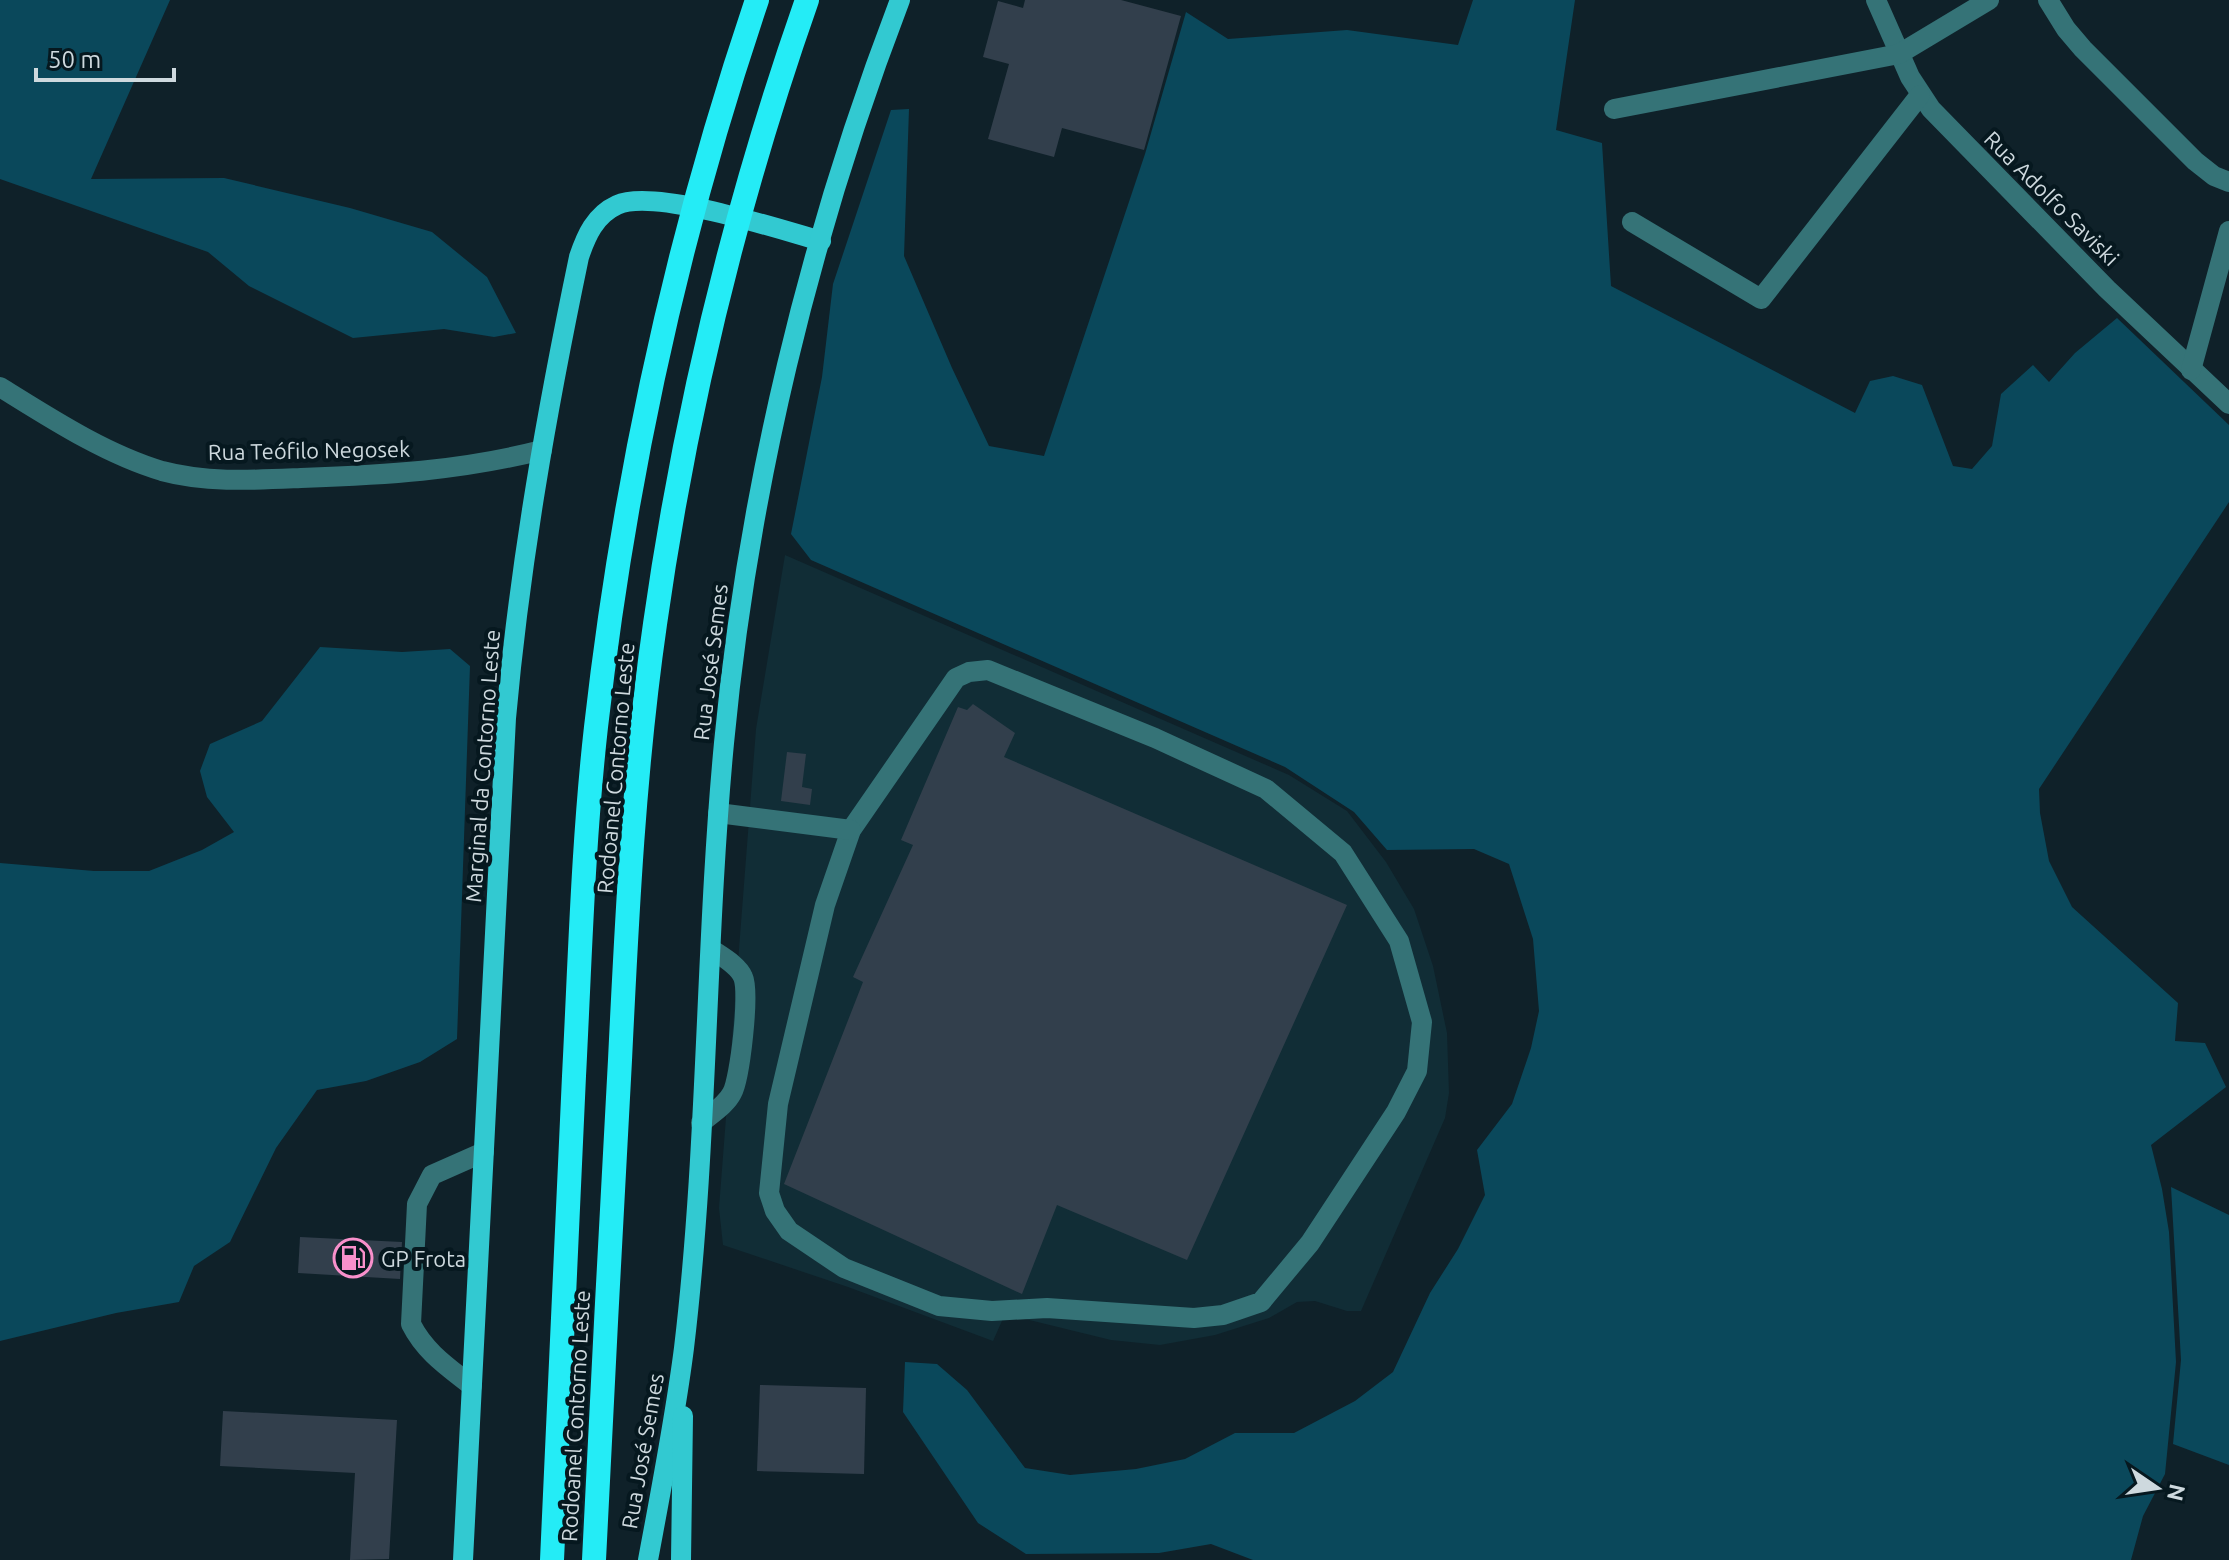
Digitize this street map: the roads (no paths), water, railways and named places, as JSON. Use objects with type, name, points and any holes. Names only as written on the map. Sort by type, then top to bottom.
[{"type":"highway","name":"Rodoanel Contorno Leste","points":[[552,1560],[583,888],[608,627],[638,454],[688,226],[757,0]]},
{"type":"highway","name":"Rodoanel Contorno Leste","points":[[594,1560],[628,903],[642,724],[669,529],[712,324],[744,198],[807,0]]},
{"type":"main road","name":"Rua José Semes","points":[[681,1560],[684,1350],[701,1123],[718,813],[730,683],[750,549],[781,396],[821,241],[900,0]]},
{"type":"main road","name":"Marginal da Contorno Leste","points":[[463,1560],[506,718],[520,584],[579,257],[591,226],[602,214],[616,205],[633,200],[668,202],[821,241]]},
{"type":"main road","name":"Rua José Semes","points":[[648,1560],[684,1350]]},
{"type":"street","name":"Rua Adolfo Saviski","points":[[1876,0],[1920,95],[2067,248],[2229,404]]},
{"type":"street","points":[[1614,109],[1899,54],[1989,0]]},
{"type":"street","points":[[2048,0],[2083,49],[2195,161],[2214,176],[2229,182]]},
{"type":"street","points":[[1632,222],[1761,299],[1920,95]]},
{"type":"street","points":[[2191,370],[2229,231]]},
{"type":"street","name":"Rua Teófilo Negosek","points":[[0,387],[114,452],[162,471],[204,477],[249,480],[397,475],[488,464],[542,450]]},
{"type":"street","points":[[988,670],[1155,738],[1266,789],[1343,853],[1399,941],[1422,1022],[1417,1071],[1396,1112],[1310,1243],[1261,1302],[1223,1315],[1194,1318],[1047,1308],[992,1311],[939,1306],[844,1268],[789,1231],[775,1211],[769,1193],[778,1104],[825,905],[851,830],[956,678],[969,672],[988,670]]},
{"type":"street","points":[[718,813],[851,830]]},
{"type":"street","points":[[701,1123],[731,1097],[738,1080],[746,1000],[743,977],[729,961],[711,949]]},
{"type":"street","points":[[472,1386],[434,1357],[419,1341],[411,1324],[417,1204],[432,1175],[484,1152]]},
{"type":"place","name":"GP Frota","points":[[353,1258]]}]
